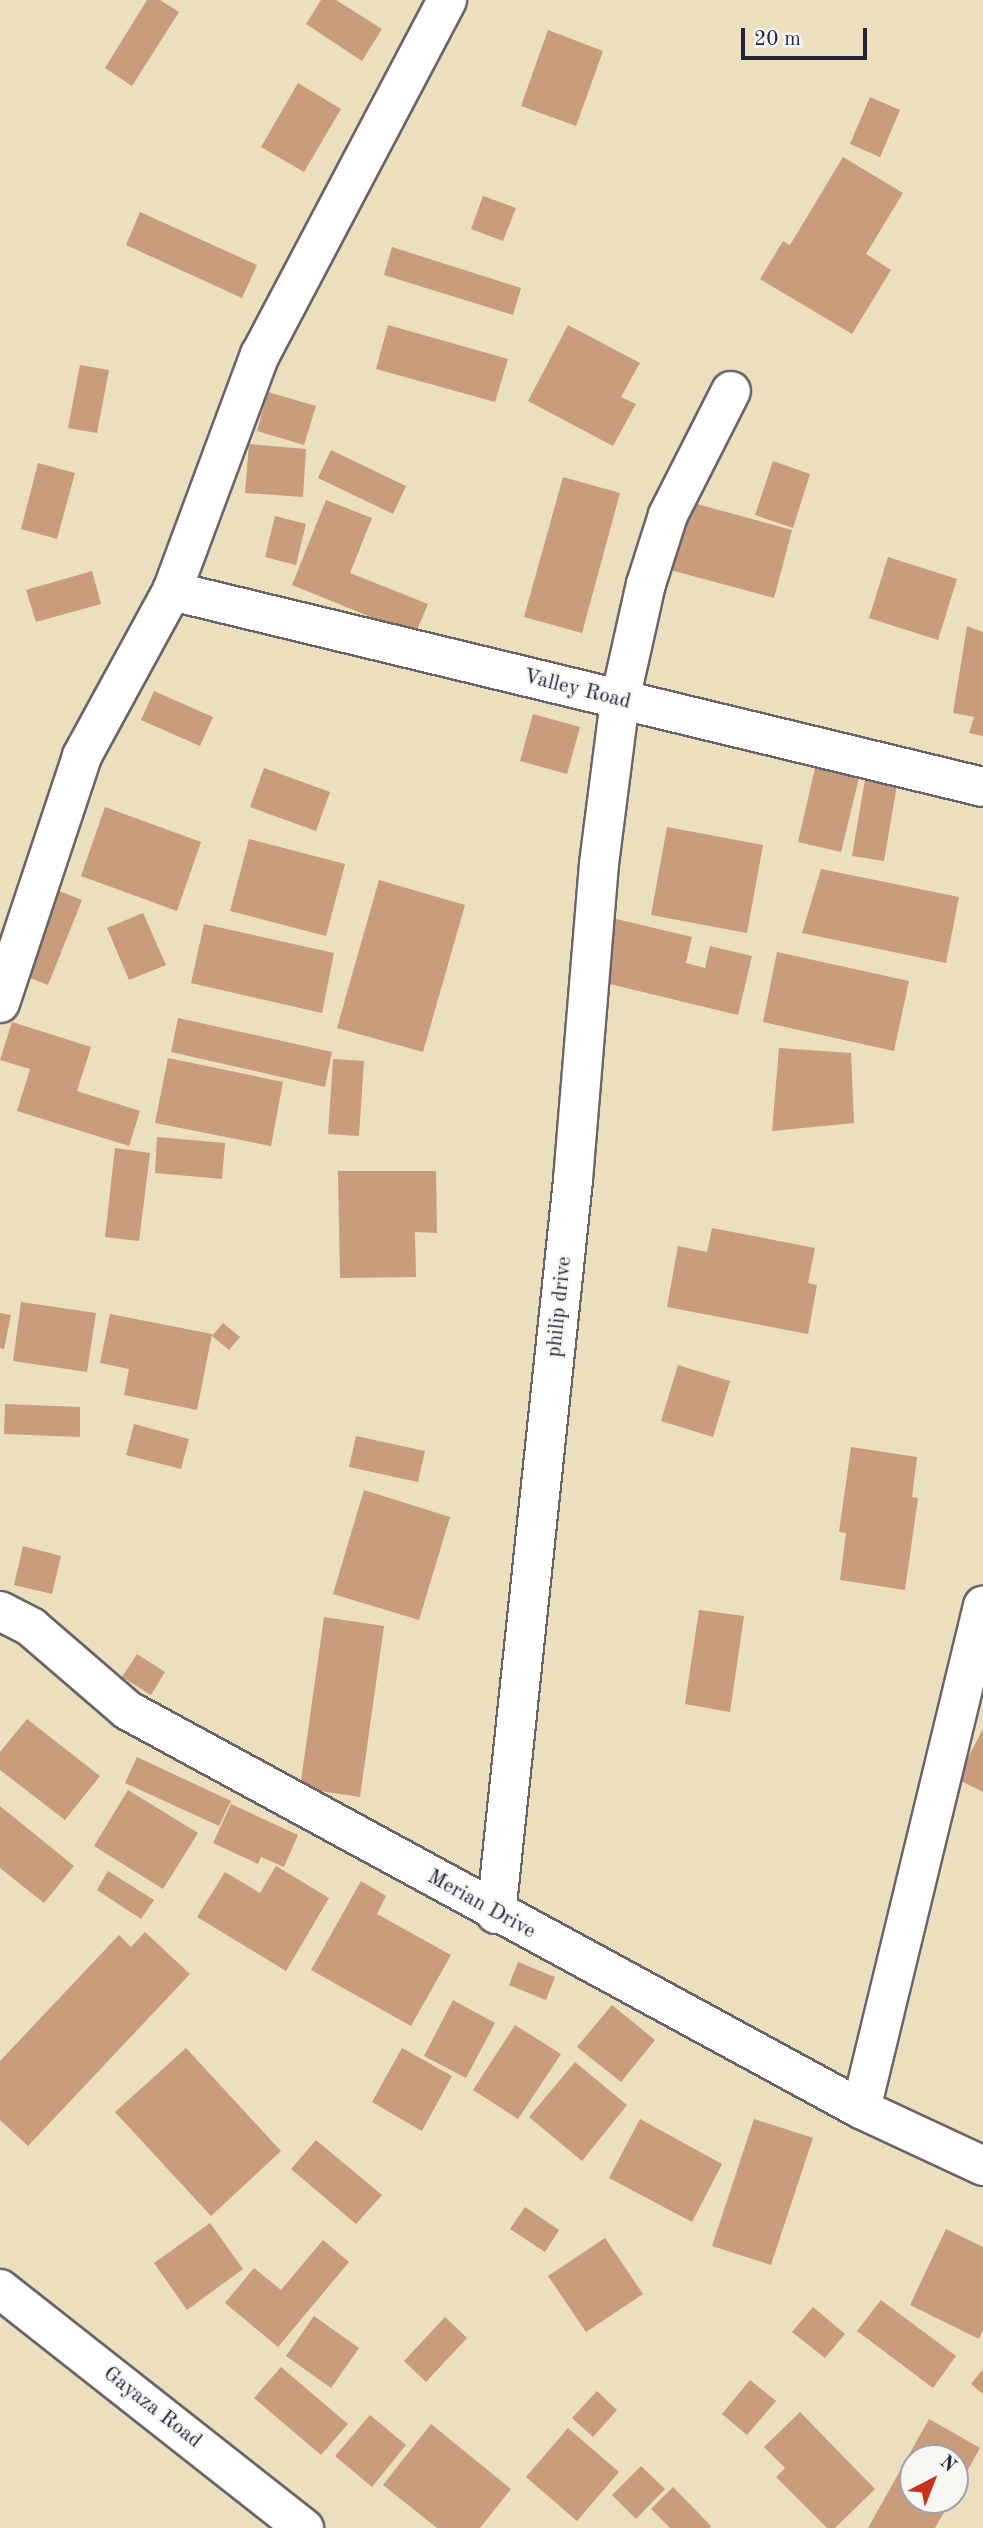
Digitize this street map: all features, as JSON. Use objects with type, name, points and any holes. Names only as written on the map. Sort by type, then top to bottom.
[{"type":"street","points":[[0,1003],[82,756],[172,591],[260,355],[447,0]]},
{"type":"street","name":"philip drive","points":[[496,1914],[573,1180],[599,864],[620,700],[646,584],[668,515],[731,391]]},
{"type":"street","name":"Valley Road","points":[[172,591],[983,787]]},
{"type":"street","points":[[861,2109],[983,1606]]},
{"type":"street","name":"Merian Drive","points":[[0,1611],[31,1627],[127,1710],[496,1914],[861,2109],[983,2166]]},
{"type":"street","name":"Gayaza Road","points":[[0,2289],[304,2528]]},
{"type":"building","points":[[147,0],[160,0],[179,12],[132,86],[105,68]]},
{"type":"building","points":[[321,0],[336,0],[382,29],[362,61],[306,24]]},
{"type":"building","points":[[548,30],[603,51],[576,126],[521,106]]},
{"type":"building","points":[[298,83],[341,109],[304,172],[261,147]]},
{"type":"building","points":[[870,97],[900,110],[880,157],[850,144]]},
{"type":"building","points":[[843,157],[903,193],[866,254],[891,270],[852,334],[760,279],[783,241],[790,245]]},
{"type":"building","points":[[483,196],[516,208],[503,241],[471,229]]},
{"type":"building","points":[[140,212],[257,265],[242,298],[126,245]]},
{"type":"building","points":[[392,247],[521,288],[513,315],[384,275]]},
{"type":"building","points":[[388,325],[508,359],[495,402],[376,369]]},
{"type":"building","points":[[568,325],[640,363],[621,397],[636,404],[613,446],[528,401]]},
{"type":"building","points":[[80,365],[109,370],[97,433],[68,428]]},
{"type":"building","points":[[268,392],[316,406],[304,445],[257,431]]},
{"type":"building","points":[[249,444],[306,449],[303,497],[245,493]]},
{"type":"building","points":[[331,450],[406,486],[393,514],[318,478]]},
{"type":"building","points":[[773,461],[810,474],[793,528],[755,515]]},
{"type":"building","points":[[38,463],[75,473],[57,539],[21,529]]},
{"type":"building","points":[[563,477],[620,493],[582,633],[524,617]]},
{"type":"building","points":[[326,500],[372,518],[350,573],[428,604],[415,635],[292,585]]},
{"type":"building","points":[[682,500],[792,530],[774,598],[663,568]]},
{"type":"building","points":[[275,516],[306,524],[296,565],[265,557]]},
{"type":"building","points":[[888,557],[957,579],[938,640],[869,618]]},
{"type":"building","points":[[92,571],[101,604],[36,622],[26,590]]},
{"type":"building","points":[[967,626],[983,632],[983,736],[969,733],[974,717],[953,713]]},
{"type":"building","points":[[154,691],[213,717],[200,746],[141,720]]},
{"type":"building","points":[[533,714],[580,727],[567,774],[520,761]]},
{"type":"building","points":[[264,768],[330,792],[316,831],[250,807]]},
{"type":"building","points":[[815,768],[859,778],[841,852],[798,842]]},
{"type":"building","points":[[865,780],[897,785],[884,861],[852,856]]},
{"type":"building","points":[[105,807],[201,842],[177,911],[81,876]]},
{"type":"building","points":[[667,827],[763,845],[747,933],[651,915]]},
{"type":"building","points":[[249,839],[345,864],[326,936],[230,911]]},
{"type":"building","points":[[821,869],[959,897],[946,963],[802,933]]},
{"type":"building","points":[[379,880],[465,905],[423,1052],[337,1028]]},
{"type":"building","points":[[49,887],[82,900],[48,985],[15,972]]},
{"type":"building","points":[[143,913],[166,965],[129,980],[107,928]]},
{"type":"building","points":[[608,917],[692,937],[686,963],[705,968],[710,946],[752,956],[738,1015],[593,980]]},
{"type":"building","points":[[204,924],[334,953],[322,1013],[191,983]]},
{"type":"building","points":[[777,952],[909,981],[894,1051],[763,1022]]},
{"type":"building","points":[[178,1018],[332,1052],[325,1087],[171,1052]]},
{"type":"building","points":[[12,1022],[91,1047],[77,1091],[140,1111],[129,1146],[17,1111],[30,1069],[0,1060]]},
{"type":"building","points":[[779,1048],[851,1053],[854,1123],[772,1131]]},
{"type":"building","points":[[168,1058],[283,1082],[271,1146],[155,1123]]},
{"type":"building","points":[[333,1059],[364,1061],[359,1136],[328,1134]]},
{"type":"building","points":[[157,1137],[225,1143],[222,1179],[155,1173]]},
{"type":"building","points":[[115,1148],[150,1153],[139,1241],[105,1237]]},
{"type":"building","points":[[338,1171],[436,1171],[437,1233],[415,1232],[416,1277],[340,1278]]},
{"type":"building","points":[[712,1228],[815,1248],[808,1283],[817,1285],[808,1334],[667,1307],[678,1246],[707,1252]]},
{"type":"building","points":[[21,1302],[96,1313],[87,1372],[13,1361]]},
{"type":"building","points":[[0,1313],[11,1315],[4,1349],[0,1348]]},
{"type":"building","points":[[110,1314],[212,1334],[197,1410],[124,1395],[129,1369],[100,1363]]},
{"type":"building","points":[[223,1323],[240,1337],[229,1350],[212,1336]]},
{"type":"building","points":[[678,1365],[730,1381],[713,1437],[661,1421]]},
{"type":"building","points":[[5,1404],[80,1407],[80,1437],[4,1434]]},
{"type":"building","points":[[134,1424],[189,1439],[181,1469],[126,1455]]},
{"type":"building","points":[[356,1436],[425,1451],[418,1482],[349,1467]]},
{"type":"building","points":[[851,1447],[917,1457],[912,1497],[918,1498],[905,1590],[840,1580],[846,1533],[839,1532]]},
{"type":"building","points":[[364,1490],[450,1517],[419,1620],[333,1594]]},
{"type":"building","points":[[23,1546],[61,1556],[52,1594],[14,1585]]},
{"type":"building","points":[[699,1610],[744,1616],[730,1712],[685,1704]]},
{"type":"building","points":[[324,1617],[384,1626],[360,1797],[300,1788]]},
{"type":"building","points":[[137,1654],[165,1672],[151,1695],[122,1677]]},
{"type":"building","points":[[27,1719],[100,1776],[65,1820],[0,1770],[0,1752]]},
{"type":"building","points":[[983,1729],[983,1792],[957,1779]]},
{"type":"building","points":[[137,1757],[231,1801],[219,1826],[125,1783]]},
{"type":"building","points":[[128,1790],[198,1833],[163,1889],[94,1846]]},
{"type":"building","points":[[231,1804],[298,1835],[284,1867],[261,1857],[258,1864],[213,1843]]},
{"type":"building","points":[[0,1806],[74,1866],[44,1903],[0,1868]]},
{"type":"building","points":[[276,1866],[329,1898],[286,1971],[197,1917],[225,1872],[260,1893]]},
{"type":"building","points":[[108,1871],[154,1900],[141,1919],[97,1890]]},
{"type":"building","points":[[361,1881],[386,1896],[377,1914],[451,1955],[411,2026],[311,1970]]},
{"type":"building","points":[[145,1932],[190,1974],[28,2146],[0,2120],[0,2061],[119,1935],[131,1947]]},
{"type":"building","points":[[518,1962],[555,1977],[546,2000],[509,1985]]},
{"type":"building","points":[[453,2000],[495,2023],[466,2078],[424,2056]]},
{"type":"building","points":[[612,2005],[655,2040],[621,2082],[577,2047]]},
{"type":"building","points":[[515,2025],[561,2054],[518,2119],[473,2090]]},
{"type":"building","points":[[186,2048],[281,2151],[211,2216],[115,2112]]},
{"type":"building","points":[[402,2048],[452,2076],[422,2131],[372,2102]]},
{"type":"building","points":[[575,2062],[627,2105],[582,2161],[529,2117]]},
{"type":"building","points":[[640,2119],[722,2164],[692,2222],[609,2178]]},
{"type":"building","points":[[754,2119],[813,2138],[771,2265],[712,2246]]},
{"type":"building","points":[[316,2140],[382,2195],[356,2224],[291,2169]]},
{"type":"building","points":[[525,2207],[559,2230],[545,2252],[510,2229]]},
{"type":"building","points":[[210,2223],[243,2269],[187,2310],[154,2263]]},
{"type":"building","points":[[946,2229],[983,2247],[983,2330],[979,2339],[910,2305]]},
{"type":"building","points":[[605,2238],[643,2294],[586,2332],[548,2276]]},
{"type":"building","points":[[323,2240],[349,2262],[278,2347],[225,2303],[254,2268],[281,2290]]},
{"type":"building","points":[[881,2300],[956,2356],[933,2388],[857,2331]]},
{"type":"building","points":[[813,2307],[845,2334],[825,2358],[792,2332]]},
{"type":"building","points":[[314,2316],[359,2348],[331,2388],[286,2356]]},
{"type":"building","points":[[445,2317],[467,2338],[426,2382],[404,2361]]},
{"type":"building","points":[[281,2367],[348,2424],[321,2455],[254,2398]]},
{"type":"building","points":[[983,2369],[983,2394],[971,2384]]},
{"type":"building","points":[[750,2380],[776,2401],[747,2435],[722,2414]]},
{"type":"building","points":[[597,2391],[617,2410],[593,2437],[572,2418]]},
{"type":"building","points":[[800,2412],[875,2489],[835,2528],[827,2528],[776,2477],[785,2468],[764,2447]]},
{"type":"building","points":[[370,2415],[406,2445],[372,2487],[335,2456]]},
{"type":"building","points":[[929,2419],[980,2448],[969,2468],[969,2444],[915,2444]]},
{"type":"building","points":[[431,2424],[511,2489],[480,2528],[437,2528],[383,2485]]},
{"type":"building","points":[[568,2428],[619,2472],[577,2521],[526,2477]]},
{"type":"building","points":[[641,2466],[665,2489],[636,2519],[612,2495]]},
{"type":"building","points":[[899,2473],[899,2514],[943,2514],[935,2528],[868,2528]]},
{"type":"building","points":[[673,2487],[710,2528],[670,2528],[651,2509]]}]
